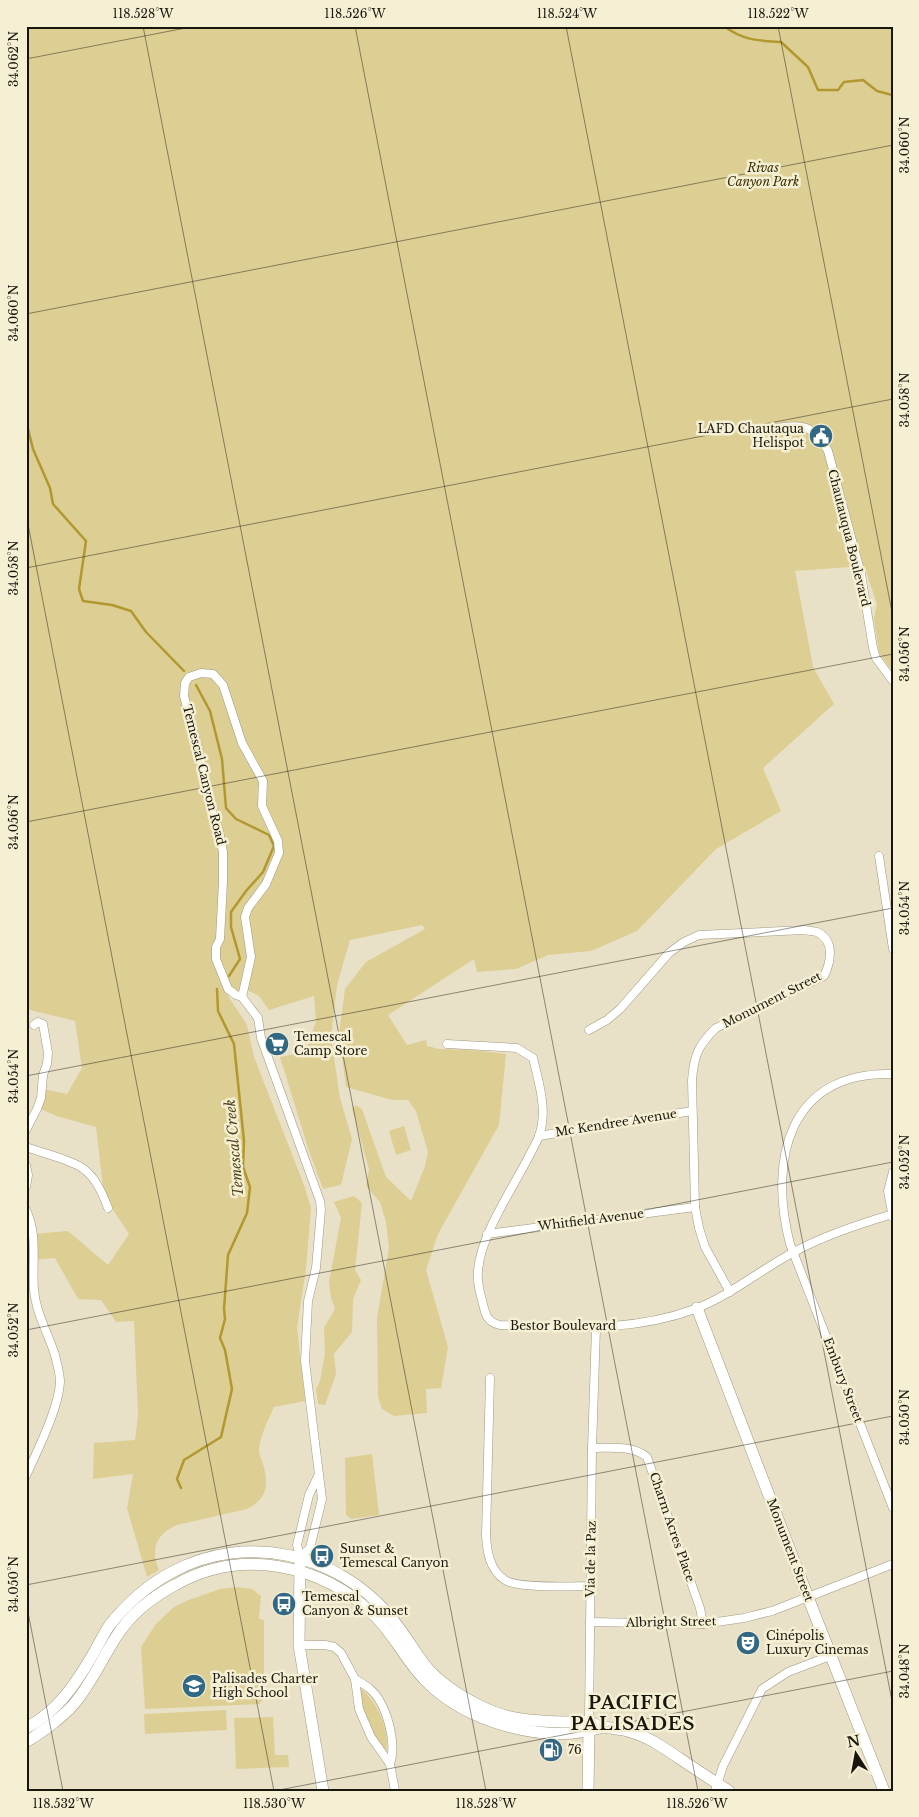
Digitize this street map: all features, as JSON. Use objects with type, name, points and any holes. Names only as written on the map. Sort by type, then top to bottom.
[{"type":"main road","name":"Monument Street","points":[[697,1308],[830,1656],[884,1791]]},
{"type":"main road","points":[[26,1728],[60,1703],[78,1681],[108,1628],[125,1607],[154,1582],[189,1564],[228,1553],[261,1552],[300,1557],[330,1569],[361,1588],[390,1616],[425,1665],[445,1683],[470,1700],[499,1714],[516,1719],[626,1730],[644,1737],[716,1787],[729,1791]]},
{"type":"main road","points":[[300,1557],[299,1645],[323,1791]]},
{"type":"main road","points":[[26,1742],[48,1728],[73,1705],[117,1635],[131,1618],[152,1599],[168,1589],[209,1570],[233,1565],[261,1564],[284,1566],[300,1570],[337,1587],[362,1604],[388,1630],[425,1680],[439,1693],[466,1709],[495,1723],[527,1731],[551,1732],[589,1727]]},
{"type":"main road","name":"Via de la Paz","points":[[588,1791],[589,1727]]},
{"type":"street","name":"Chautauqua Boulevard","points":[[777,428],[788,426],[816,432],[828,451],[861,574],[873,648],[876,658],[893,681]]},
{"type":"street","name":"Temescal Canyon Road","points":[[242,997],[251,958],[245,917],[248,908],[266,884],[278,852],[278,841],[262,806],[263,781],[242,743],[223,686],[213,674],[201,673],[188,677],[184,682],[184,696],[200,757],[209,804],[219,832],[222,852],[223,882],[220,939],[216,947],[216,959],[228,989],[242,997],[258,1018],[261,1038],[320,1201],[320,1237],[308,1301],[305,1361],[322,1499],[310,1548],[300,1557]]},
{"type":"street","points":[[879,856],[893,949]]},
{"type":"street","name":"Monument Street","points":[[590,1030],[607,1020],[620,1009],[669,953],[684,942],[699,935],[804,930],[817,932],[827,942],[831,954],[830,965],[824,976],[716,1028],[703,1040],[693,1066],[692,1111],[695,1207],[698,1228],[705,1247],[730,1292]]},
{"type":"street","points":[[26,1130],[38,1109],[48,1053],[43,1024],[38,1022],[34,1025]]},
{"type":"street","name":"Bestor Boulevard","points":[[447,1044],[517,1048],[533,1058],[541,1091],[543,1118],[539,1136],[487,1234],[481,1252],[478,1271],[479,1289],[487,1319],[491,1322],[500,1325],[596,1328],[646,1323],[697,1308],[730,1292],[793,1252],[843,1229],[892,1216]]},
{"type":"street","points":[[793,1252],[784,1222],[781,1193],[782,1176],[784,1156],[789,1139],[802,1111],[820,1093],[843,1080],[872,1074],[893,1074]]},
{"type":"street","name":"Mc Kendree Avenue","points":[[539,1136],[692,1111]]},
{"type":"street","points":[[26,1147],[79,1166],[92,1177],[102,1192],[108,1208]]},
{"type":"street","points":[[26,1165],[26,1187]]},
{"type":"street","points":[[892,1216],[888,1191],[893,1172]]},
{"type":"street","name":"Whitfield Avenue","points":[[487,1234],[695,1207]]},
{"type":"street","points":[[26,1210],[33,1229],[34,1290],[37,1309],[54,1353],[60,1381],[51,1417],[26,1476]]},
{"type":"street","name":"Embury Street","points":[[793,1252],[893,1508]]},
{"type":"street","name":"Via de la Paz","points":[[589,1727],[592,1448],[596,1328]]},
{"type":"street","points":[[490,1378],[486,1535],[487,1549],[492,1568],[506,1581],[522,1585],[591,1586]]},
{"type":"street","name":"Charm Acres Place","points":[[592,1448],[629,1449],[640,1452],[647,1457],[700,1608],[703,1624]]},
{"type":"street","points":[[300,1557],[297,1545],[309,1495],[319,1474]]},
{"type":"street","name":"Albright Street","points":[[590,1622],[703,1624],[755,1616],[893,1564]]},
{"type":"street","points":[[299,1645],[325,1644],[341,1653],[356,1680],[359,1709],[371,1737],[390,1764],[395,1791]]},
{"type":"street","points":[[716,1787],[758,1694],[765,1686],[780,1679],[788,1672],[830,1656]]},
{"type":"street","points":[[356,1680],[370,1689],[386,1715],[393,1755],[390,1764]]},
{"type":"green space","name":"Rivas Canyon Park","points":[[26,26],[893,26],[893,672],[879,653],[874,619],[877,604],[864,566],[795,571],[813,667],[834,704],[763,768],[781,811],[716,849],[637,931],[591,951],[548,955],[516,969],[477,972],[474,959],[388,1015],[407,1045],[426,1040],[427,1046],[439,1049],[473,1050],[506,1054],[499,1125],[438,1234],[426,1270],[448,1347],[441,1388],[426,1389],[427,1413],[394,1416],[382,1409],[378,1397],[377,1318],[389,1248],[386,1222],[380,1202],[366,1186],[369,1169],[352,1108],[356,1105],[362,1109],[386,1177],[411,1201],[425,1166],[428,1152],[416,1111],[408,1100],[392,1100],[346,1087],[339,1034],[345,989],[366,962],[425,929],[422,925],[350,940],[337,985],[331,1037],[340,1098],[352,1139],[341,1185],[323,1189],[309,1151],[280,1057],[306,1052],[316,1021],[314,996],[269,1010],[259,996],[243,988],[228,996],[247,1025],[254,1057],[304,1185],[311,1208],[306,1269],[297,1327],[305,1401],[274,1407],[264,1429],[259,1447],[266,1481],[262,1497],[247,1509],[177,1525],[164,1533],[155,1549],[159,1570],[147,1577],[127,1508],[133,1474],[93,1479],[94,1443],[135,1440],[138,1415],[134,1321],[116,1322],[101,1300],[78,1299],[55,1258],[33,1260],[33,1234],[68,1231],[108,1265],[129,1234],[104,1196],[96,1127],[56,1116],[39,1108],[43,1089],[67,1094],[82,1068],[75,1021],[26,1009]]},
{"type":"green space","points":[[404,1126],[411,1150],[396,1155],[389,1131]]},
{"type":"green space","points":[[354,1196],[362,1203],[355,1270],[361,1280],[353,1299],[352,1332],[334,1354],[336,1374],[325,1405],[318,1404],[316,1389],[320,1381],[325,1353],[324,1328],[335,1309],[331,1298],[329,1282],[341,1218],[334,1202]]},
{"type":"green space","points":[[372,1454],[379,1515],[351,1519],[346,1515],[345,1458]]},
{"type":"green space","points":[[238,1587],[252,1589],[261,1596],[259,1619],[264,1620],[264,1698],[259,1704],[145,1709],[141,1647],[156,1624],[174,1607],[186,1601],[220,1589]]},
{"type":"green space","points":[[361,1688],[373,1702],[381,1718],[386,1735],[386,1753],[365,1714],[362,1706]]},
{"type":"green space","points":[[226,1710],[227,1730],[145,1734],[144,1714]]},
{"type":"green space","points":[[273,1717],[275,1755],[288,1755],[289,1767],[236,1769],[234,1718]]},
{"type":"waterway","points":[[724,26],[737,34],[751,39],[781,42],[808,67],[818,90],[838,90],[844,82],[863,80],[877,91],[892,95],[893,98]]},
{"type":"waterway","name":"Temescal Creek","points":[[26,421],[33,449],[50,488],[53,504],[86,541],[79,589],[83,601],[112,605],[131,611],[146,632],[184,671]]},
{"type":"waterway","name":"Temescal Creek","points":[[196,685],[210,711],[222,759],[226,808],[236,819],[269,835],[274,846],[263,872],[231,912],[231,927],[240,959],[229,976]]},
{"type":"waterway","name":"Temescal Creek","points":[[181,1488],[177,1479],[184,1460],[221,1437],[232,1389],[225,1350],[220,1338],[225,1319],[228,1255],[247,1213],[250,1187],[243,1167],[244,1141],[234,1044],[218,1011],[217,989]]},
{"type":"place","name":"LAFD Chautaqua Helispot","points":[[821,436]]},
{"type":"place","name":"Temescal Camp Store","points":[[277,1044]]},
{"type":"place","name":"Sunset & Temescal Canyon","points":[[322,1556]]},
{"type":"place","name":"Temescal Canyon & Sunset","points":[[284,1604]]},
{"type":"place","name":"Cinépolis Luxury Cinemas","points":[[748,1643]]},
{"type":"place","name":"Palisades Charter High School","points":[[194,1686]]},
{"type":"place","name":"76","points":[[551,1750]]},
{"type":"district","name":"PACIFIC PALISADES","points":[[633,1714]]}]
